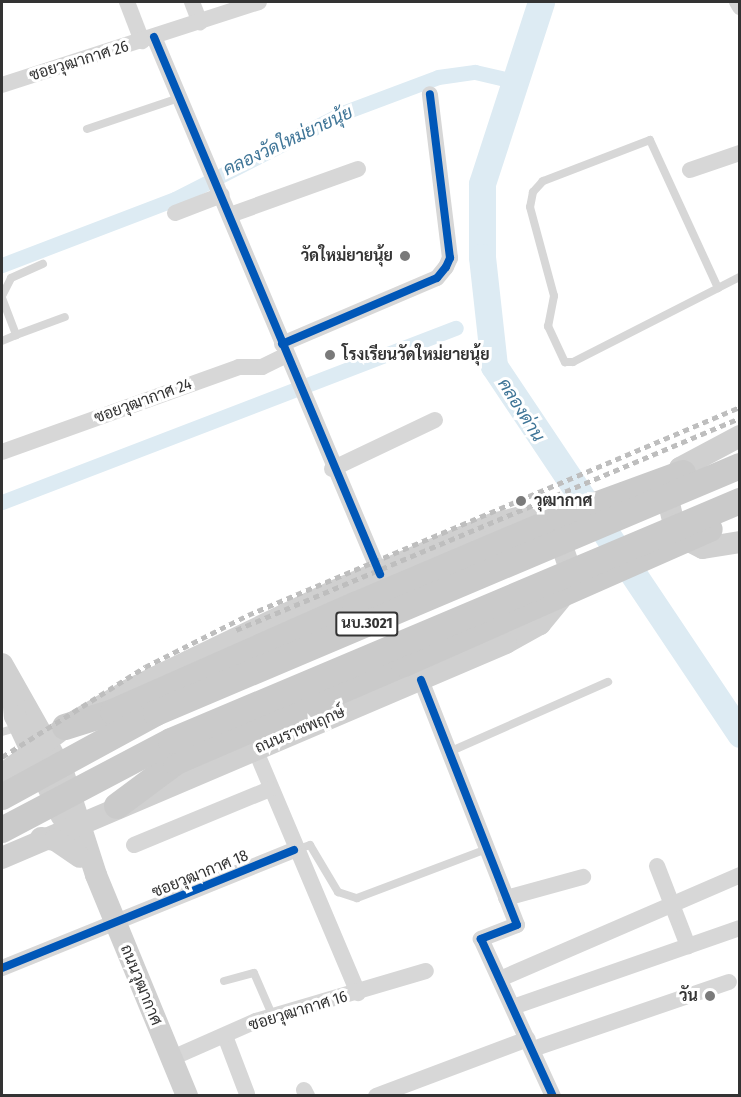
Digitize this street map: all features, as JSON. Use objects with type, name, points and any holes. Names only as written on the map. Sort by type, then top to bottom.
[{"type":"main road","points":[[740,436],[680,468],[668,500],[674,524],[691,542],[703,548],[740,542]]},
{"type":"main road","points":[[4,773],[13,711],[49,738],[560,518],[740,456]]},
{"type":"main road","name":"นบ.3021","points":[[2,797],[156,713],[740,466]]},
{"type":"main road","name":"นบ.3021","points":[[2,830],[171,741],[740,501]]},
{"type":"main road","points":[[41,838],[55,840],[90,863],[98,838],[117,806],[176,762],[412,672],[740,514]]},
{"type":"main road","name":"ถนนราชพฤกษ์","points":[[2,858],[41,838],[255,750],[412,672],[540,624],[567,591],[570,569],[563,549],[553,532],[522,517],[380,574],[188,661],[49,738],[4,773]]},
{"type":"main road","name":"ถนนวุฒากาศ","points":[[2,664],[13,711],[49,738],[75,825],[187,1095]]},
{"type":"street","points":[[127,2],[179,98],[217,183],[332,469],[380,574]]},
{"type":"street","points":[[192,2],[200,23]]},
{"type":"street","name":"ซอยวุฒากาศ 26","points":[[2,85],[200,23],[259,2]]},
{"type":"street","points":[[737,2],[740,7]]},
{"type":"street","name":"ซอยวุฒากาศ 24","points":[[2,452],[239,367],[262,367],[284,350],[437,278],[446,267],[430,94]]},
{"type":"street","points":[[690,170],[740,153]]},
{"type":"street","points":[[230,215],[358,170]]},
{"type":"street","points":[[175,213],[217,183]]},
{"type":"street","points":[[332,469],[435,420]]},
{"type":"street","points":[[412,672],[449,752],[517,925],[481,939],[553,1095]]},
{"type":"street","points":[[255,750],[294,850],[358,993]]},
{"type":"street","points":[[134,845],[270,789]]},
{"type":"street","name":"ซอยวุฒากาศ 18","points":[[2,968],[294,850]]},
{"type":"street","points":[[657,866],[688,946]]},
{"type":"street","points":[[500,979],[740,875]]},
{"type":"street","points":[[506,898],[583,877]]},
{"type":"street","points":[[513,1007],[740,928]]},
{"type":"street","name":"ซอยวุฒากาศ 16","points":[[171,1058],[274,1017],[426,971]]},
{"type":"street","points":[[376,1095],[729,982]]},
{"type":"street","points":[[225,1036],[248,1094]]},
{"type":"lane","points":[[87,129],[179,98]]},
{"type":"lane","points":[[718,288],[651,140],[543,181],[533,192],[530,207],[554,296],[548,326],[565,362],[718,288],[740,277]]},
{"type":"lane","points":[[16,334],[2,297],[10,278],[43,264]]},
{"type":"lane","points":[[2,341],[65,317]]},
{"type":"lane","points":[[449,752],[608,682]]},
{"type":"lane","points":[[294,850],[310,845],[338,892],[357,898],[488,849]]},
{"type":"lane","points":[[224,981],[254,973],[274,1017]]},
{"type":"waterway","name":"คลองด่าน","points":[[541,2],[482,184],[482,257],[494,366],[740,734]]},
{"type":"waterway","name":"คลองวัดใหม่ยายนุ้ย","points":[[2,265],[175,199],[345,112],[438,77],[475,72],[514,81]]},
{"type":"waterway","points":[[2,502],[456,328]]},
{"type":"railway","points":[[2,757],[145,667],[248,615],[740,407]]},
{"type":"railway","points":[[236,630],[740,418]]},
{"type":"cycle path","points":[[154,37],[380,574]]},
{"type":"cycle path","points":[[282,344],[437,278],[446,267],[450,258],[430,94]]},
{"type":"cycle path","points":[[421,680],[517,925],[481,939],[553,1096]]},
{"type":"cycle path","points":[[2,968],[294,850]]},
{"type":"place","name":"วัดใหม่ยายนุ้ย","points":[[405,256]]},
{"type":"place","name":"โรงเรียนวัดใหม่ยายนุ้ย","points":[[330,355]]},
{"type":"place","name":"วุฒากาศ","points":[[521,501]]},
{"type":"place","name":"วัน","points":[[710,996]]}]
